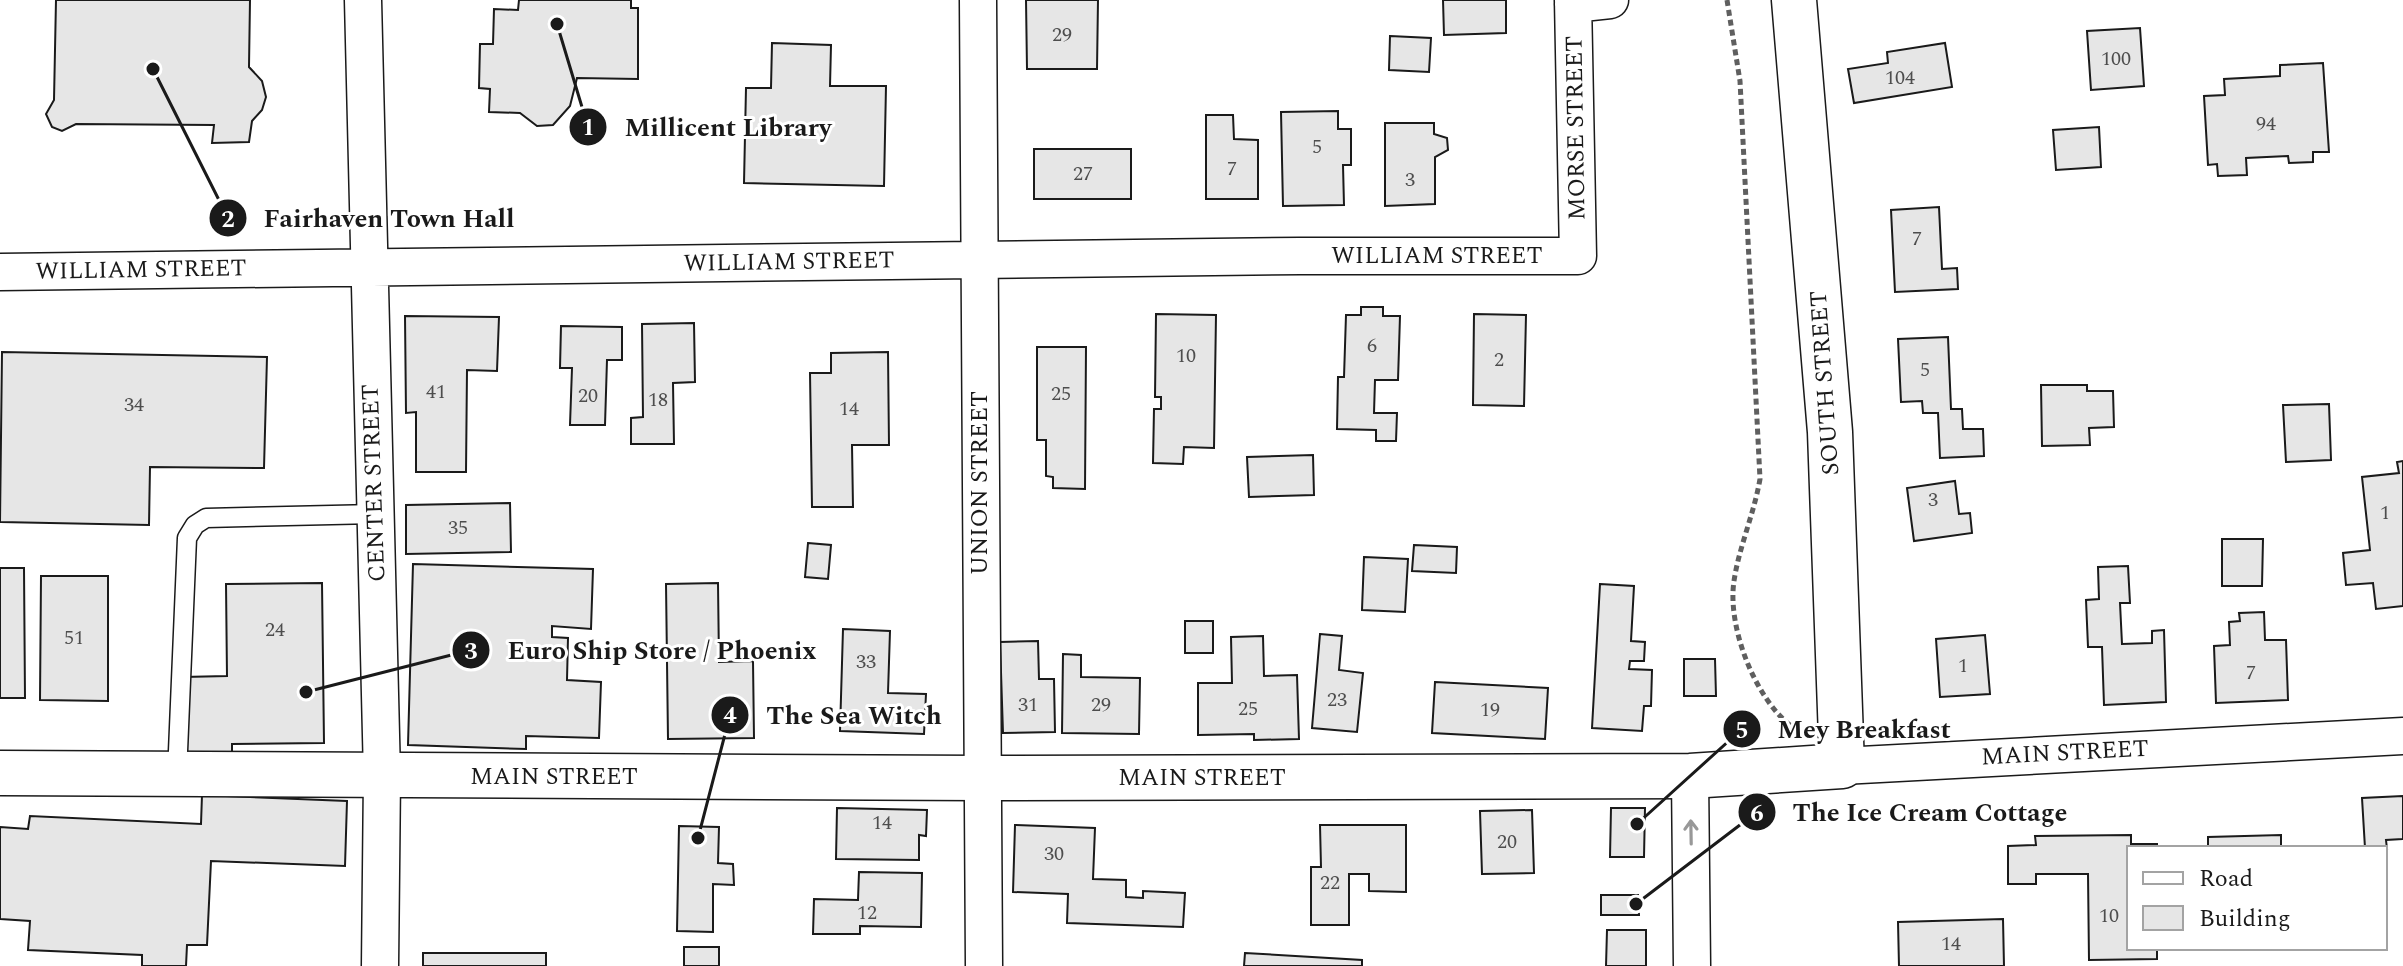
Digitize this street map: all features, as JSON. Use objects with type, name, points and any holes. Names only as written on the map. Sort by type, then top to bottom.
[{"type":"street","name":"CENTER STREET","points":[[363,0],[382,776],[380,966]]},
{"type":"street","name":"UNION STREET","points":[[978,0],[984,966]]},
{"type":"street","points":[[1573,2],[1610,0]]},
{"type":"street","name":"SOUTH STREET","points":[[1794,0],[1830,432],[1842,766]]},
{"type":"street","name":"MORSE STREET","points":[[1573,2],[1578,256]]},
{"type":"street","name":"WILLIAM STREET","points":[[0,272],[1578,256]]},
{"type":"street","name":"MAIN STREET","points":[[0,773],[982,778],[1690,776],[2403,736]]},
{"type":"street","points":[[1690,776],[1692,966]]},
{"type":"lane","points":[[177,775],[187,538],[195,525],[206,518],[376,514]]},
{"type":"path","points":[[1727,0],[1740,81],[1760,479],[1753,519],[1734,583],[1738,633],[1749,667],[1776,714],[1842,766]]},
{"type":"building","points":[[56,0],[250,0],[249,67],[262,81],[266,97],[262,110],[252,121],[249,142],[212,143],[214,125],[76,124],[62,131],[52,127],[46,114],[54,100]]},
{"type":"building","points":[[519,0],[631,0],[631,8],[638,8],[638,79],[577,78],[570,106],[553,125],[537,126],[520,113],[489,112],[490,89],[479,88],[480,44],[493,44],[494,9],[518,10]]},
{"type":"building","points":[[1026,0],[1098,0],[1097,69],[1027,69]]},
{"type":"building","points":[[1443,0],[1506,0],[1506,33],[1444,35]]},
{"type":"building","points":[[2140,28],[2144,86],[2091,90],[2087,31]]},
{"type":"building","points":[[1390,36],[1431,38],[1429,72],[1389,70]]},
{"type":"building","points":[[772,43],[831,45],[830,86],[886,86],[884,186],[744,183],[746,88],[771,88]]},
{"type":"building","points":[[1945,43],[1952,87],[1854,103],[1848,69],[1888,63],[1887,52]]},
{"type":"building","points":[[2323,63],[2329,152],[2313,152],[2313,162],[2289,163],[2288,156],[2246,158],[2247,175],[2218,176],[2217,164],[2208,165],[2204,96],[2225,95],[2224,79],[2280,76],[2280,65]]},
{"type":"building","points":[[1338,111],[1338,129],[1351,129],[1351,165],[1343,165],[1344,205],[1283,206],[1281,112]]},
{"type":"building","points":[[1206,115],[1233,115],[1234,139],[1258,140],[1258,199],[1206,199]]},
{"type":"building","points":[[1385,123],[1434,123],[1434,134],[1447,138],[1448,150],[1435,157],[1435,204],[1385,206]]},
{"type":"building","points":[[2099,127],[2101,167],[2056,170],[2053,130]]},
{"type":"building","points":[[1034,149],[1131,149],[1131,199],[1034,199]]},
{"type":"building","points":[[1939,207],[1942,269],[1957,268],[1958,289],[1895,292],[1891,210]]},
{"type":"building","points":[[1361,307],[1383,307],[1383,316],[1400,316],[1398,380],[1375,380],[1374,413],[1397,413],[1396,441],[1376,441],[1376,430],[1337,429],[1338,377],[1344,377],[1346,315],[1361,315]]},
{"type":"building","points":[[1156,314],[1216,315],[1214,448],[1184,447],[1183,464],[1153,463],[1154,409],[1161,409],[1161,397],[1155,397]]},
{"type":"building","points":[[1474,314],[1526,315],[1524,406],[1473,405]]},
{"type":"building","points":[[405,316],[499,317],[497,371],[467,370],[466,472],[416,472],[416,412],[406,413]]},
{"type":"building","points":[[694,323],[695,382],[673,383],[674,444],[631,444],[631,418],[643,417],[642,324]]},
{"type":"building","points":[[561,326],[622,327],[622,360],[607,360],[605,425],[570,425],[572,368],[560,368]]},
{"type":"building","points":[[1948,337],[1951,409],[1962,409],[1963,429],[1983,429],[1984,456],[1940,458],[1938,413],[1923,413],[1922,401],[1901,402],[1898,339]]},
{"type":"building","points":[[1037,347],[1086,347],[1085,489],[1053,488],[1053,477],[1046,476],[1046,440],[1037,440]]},
{"type":"building","points":[[2,352],[267,357],[264,468],[150,467],[149,525],[0,522]]},
{"type":"building","points":[[888,352],[889,445],[852,445],[853,507],[812,507],[810,373],[831,373],[831,353]]},
{"type":"building","points":[[2041,385],[2087,385],[2087,391],[2113,391],[2114,427],[2089,428],[2090,445],[2042,446]]},
{"type":"building","points":[[2329,404],[2331,460],[2286,462],[2283,405]]},
{"type":"building","points":[[1313,455],[1314,495],[1249,497],[1247,457]]},
{"type":"building","points":[[2403,461],[2403,606],[2376,609],[2373,583],[2346,585],[2343,553],[2370,550],[2362,477],[2399,473],[2397,462]]},
{"type":"building","points":[[1955,481],[1959,514],[1970,513],[1972,533],[1914,541],[1907,488]]},
{"type":"building","points":[[510,503],[511,552],[406,554],[406,505]]},
{"type":"building","points":[[2222,539],[2263,539],[2262,586],[2222,586]]},
{"type":"building","points":[[808,543],[831,545],[828,579],[805,577]]},
{"type":"building","points":[[1414,545],[1457,547],[1456,573],[1412,571]]},
{"type":"building","points":[[1364,557],[1408,559],[1405,612],[1362,610]]},
{"type":"building","points":[[413,564],[593,569],[591,629],[552,626],[552,637],[568,638],[567,680],[601,682],[599,738],[526,736],[526,749],[408,745]]},
{"type":"building","points":[[2128,566],[2130,603],[2120,603],[2122,644],[2152,643],[2152,631],[2164,630],[2166,702],[2104,705],[2102,647],[2088,647],[2086,600],[2099,599],[2098,567]]},
{"type":"building","points":[[0,568],[24,568],[25,698],[0,698]]},
{"type":"building","points":[[41,576],[108,576],[108,701],[40,700]]},
{"type":"building","points":[[322,583],[324,743],[232,744],[232,755],[183,756],[183,677],[227,676],[226,584]]},
{"type":"building","points":[[718,583],[719,662],[753,661],[754,738],[668,739],[666,584]]},
{"type":"building","points":[[1600,584],[1634,586],[1631,641],[1645,642],[1644,661],[1630,661],[1629,669],[1652,670],[1651,706],[1644,706],[1642,731],[1592,728]]},
{"type":"building","points":[[2264,612],[2265,640],[2286,640],[2288,700],[2216,703],[2214,646],[2230,645],[2229,622],[2240,621],[2239,613]]},
{"type":"building","points":[[1185,621],[1213,621],[1213,653],[1185,653]]},
{"type":"building","points":[[843,629],[890,631],[888,693],[926,694],[924,734],[840,731]]},
{"type":"building","points":[[1320,634],[1342,636],[1339,670],[1363,673],[1357,732],[1312,728]]},
{"type":"building","points":[[1985,635],[1990,694],[1940,697],[1936,639]]},
{"type":"building","points":[[1263,636],[1264,676],[1297,675],[1299,739],[1254,740],[1254,734],[1198,735],[1198,683],[1232,683],[1231,637]]},
{"type":"building","points":[[1038,641],[1039,679],[1054,679],[1055,732],[1003,733],[1000,642]]},
{"type":"building","points":[[1063,654],[1081,655],[1081,677],[1140,678],[1139,734],[1062,733]]},
{"type":"building","points":[[1684,659],[1715,659],[1716,696],[1684,696]]},
{"type":"building","points":[[1435,682],[1548,688],[1545,739],[1432,733]]},
{"type":"building","points":[[202,795],[347,801],[345,866],[211,861],[207,945],[187,945],[186,966],[142,966],[142,955],[28,950],[30,921],[0,919],[0,827],[28,829],[30,816],[201,824]]},
{"type":"building","points":[[2403,796],[2403,839],[2386,840],[2387,846],[2365,846],[2362,798]]},
{"type":"building","points":[[837,808],[927,810],[926,836],[919,835],[919,860],[836,859]]},
{"type":"building","points":[[1611,808],[1645,808],[1644,857],[1610,857]]},
{"type":"building","points":[[1532,810],[1534,873],[1482,874],[1480,811]]},
{"type":"building","points":[[1015,825],[1095,828],[1093,879],[1126,880],[1126,897],[1143,898],[1143,891],[1185,893],[1183,927],[1067,923],[1068,894],[1013,892]]},
{"type":"building","points":[[1320,825],[1406,825],[1406,892],[1369,891],[1369,874],[1349,874],[1349,925],[1311,925],[1311,867],[1321,867]]},
{"type":"building","points":[[679,826],[719,827],[718,863],[733,864],[734,885],[713,884],[713,932],[677,931]]},
{"type":"building","points":[[2131,835],[2131,844],[2157,844],[2127,846],[2127,950],[2157,950],[2157,959],[2089,960],[2088,874],[2036,874],[2036,884],[2008,884],[2008,846],[2036,845],[2035,836]]},
{"type":"building","points":[[2281,835],[2281,846],[2208,846],[2208,837]]},
{"type":"building","points":[[859,872],[922,873],[921,927],[860,926],[860,934],[813,934],[814,899],[858,900]]},
{"type":"building","points":[[1601,895],[1638,895],[1639,915],[1601,915]]},
{"type":"building","points":[[2003,919],[2004,966],[1899,966],[1898,922]]},
{"type":"building","points":[[1607,930],[1646,930],[1646,966],[1606,966]]},
{"type":"building","points":[[684,947],[719,947],[719,966],[684,966]]},
{"type":"building","points":[[423,953],[546,953],[546,966],[423,966]]},
{"type":"building","points":[[1245,953],[1362,960],[1362,966],[1244,966]]},
{"type":"place","name":"Millicent Library","points":[[557,24]]},
{"type":"place","name":"Fairhaven Town Hall","points":[[153,69]]},
{"type":"place","name":"Euro Ship Store / Phoenix","points":[[306,692]]},
{"type":"place","name":"Mey Breakfast","points":[[1637,824]]},
{"type":"place","name":"The Sea Witch","points":[[698,838]]},
{"type":"place","name":"The Ice Cream Cottage","points":[[1636,904]]}]
